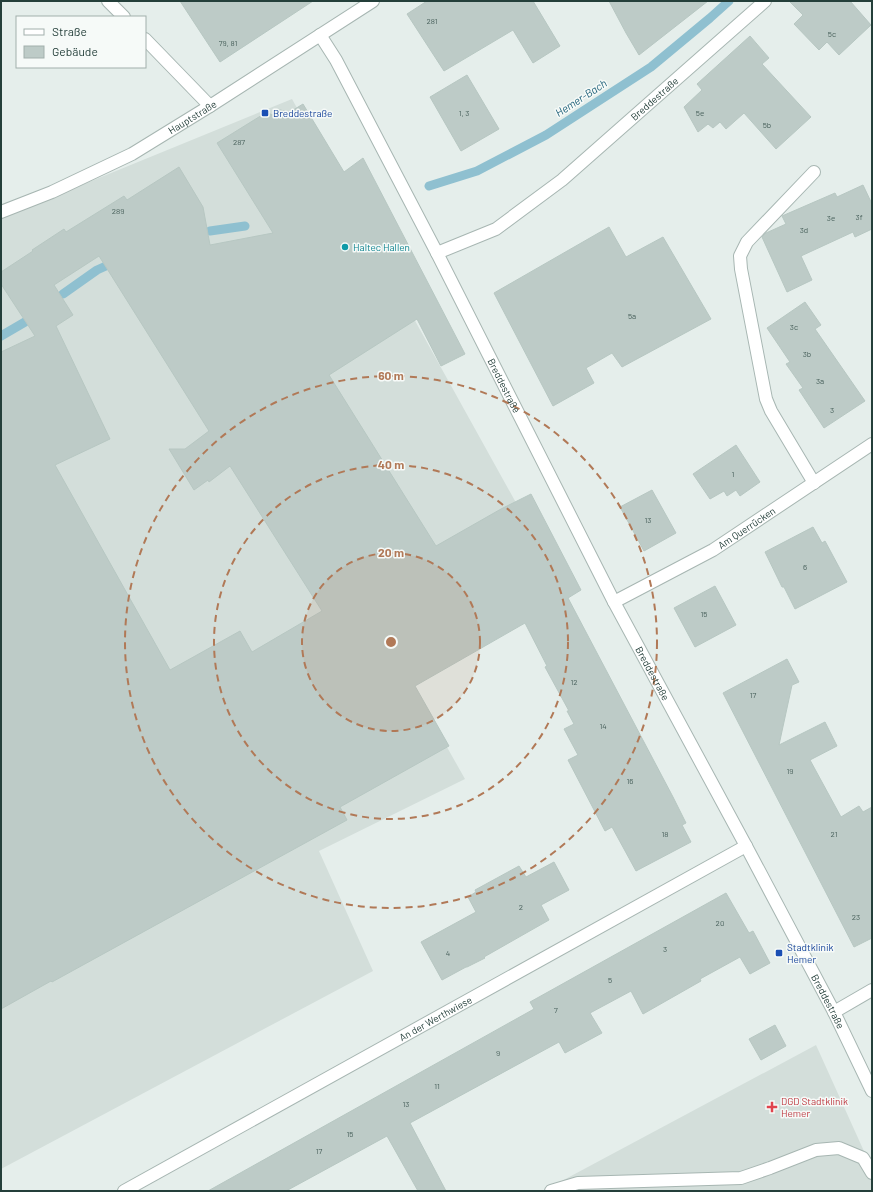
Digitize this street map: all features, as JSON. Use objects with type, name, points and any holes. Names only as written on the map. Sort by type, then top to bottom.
[{"type":"street","points":[[108,1],[123,16]]},
{"type":"street","name":"Hauptstraße","points":[[1,212],[52,192],[132,154],[210,106],[373,1]]},
{"type":"street","name":"Breddestraße","points":[[437,253],[496,229],[562,180],[766,1]]},
{"type":"street","name":"Breddestraße","points":[[320,35],[336,60],[437,253],[614,602],[834,1012],[872,1091]]},
{"type":"street","points":[[146,40],[210,106]]},
{"type":"street","points":[[814,172],[747,242],[740,256],[741,269],[766,399],[771,411],[814,483]]},
{"type":"street","name":"Am Querrücken","points":[[614,602],[713,550],[872,444]]},
{"type":"street","name":"An der Werthwiese","points":[[124,1191],[746,846]]},
{"type":"street","points":[[834,1012],[872,990]]},
{"type":"street","points":[[551,1191],[578,1183],[741,1178],[816,1150],[839,1148],[863,1158],[872,1173]]},
{"type":"shaded area","points":[[292,99],[560,582],[405,673],[465,779],[319,851],[373,971],[1,1169],[1,218]]},
{"type":"shaded area","name":"DGD Stadtklinik Hemer","points":[[816,1045],[872,1169],[872,1191],[543,1191]]},
{"type":"building","points":[[180,1],[313,1],[220,62]]},
{"type":"building","points":[[427,1],[533,1],[560,46],[533,63],[513,30],[444,71],[407,14]]},
{"type":"building","points":[[609,1],[708,1],[639,55]]},
{"type":"building","points":[[789,1],[850,1],[871,25],[839,55],[827,42],[819,50],[794,24],[803,15]]},
{"type":"building","points":[[750,36],[769,58],[762,64],[811,117],[776,149],[744,113],[726,129],[720,122],[713,128],[708,124],[698,132],[684,107],[702,90],[697,84]]},
{"type":"building","points":[[467,75],[499,129],[461,151],[430,97]]},
{"type":"building","points":[[303,104],[344,172],[363,158],[465,354],[441,366],[417,319],[329,375],[436,546],[501,509],[531,494],[581,590],[568,598],[673,797],[686,823],[682,825],[691,842],[636,871],[612,827],[605,831],[568,760],[578,755],[564,729],[574,724],[567,711],[569,711],[545,667],[547,666],[525,623],[415,686],[449,746],[340,807],[347,820],[1,1009],[1,352],[35,336],[1,284],[1,272],[64,229],[66,232],[124,196],[127,200],[179,167],[203,207],[210,245],[273,233],[217,143],[267,112],[272,115],[280,110],[290,112]],"holes":[[[99,256],[209,431],[185,449],[169,449],[194,490],[208,480],[209,482],[230,466],[322,611],[252,652],[240,631],[170,670],[55,465],[110,439],[56,326],[73,315],[54,285]]]},
{"type":"building","points":[[863,185],[872,204],[872,229],[855,237],[853,232],[801,256],[812,280],[787,292],[762,237],[766,233],[786,224],[782,216],[835,193],[837,197]]},
{"type":"building","points":[[609,227],[626,257],[663,237],[711,319],[622,367],[612,353],[586,368],[594,383],[553,406],[494,293]]},
{"type":"building","points":[[805,302],[821,325],[815,329],[865,401],[824,428],[799,390],[803,388],[786,364],[790,362],[767,328]]},
{"type":"building","points":[[736,445],[760,482],[740,496],[736,490],[727,496],[724,491],[710,499],[693,474]]},
{"type":"building","points":[[652,490],[676,533],[644,551],[620,507]]},
{"type":"building","points":[[813,527],[822,543],[825,541],[847,582],[795,609],[784,587],[782,587],[765,552]]},
{"type":"building","points":[[715,586],[736,625],[695,647],[674,608]]},
{"type":"building","points":[[787,659],[799,682],[792,685],[779,745],[825,722],[837,746],[810,760],[841,817],[859,806],[863,812],[872,807],[872,938],[854,947],[723,693]]},
{"type":"building","points":[[554,862],[569,890],[541,905],[549,920],[484,957],[485,958],[442,980],[421,942],[476,912],[468,897],[476,892],[475,890],[519,866],[526,877]]},
{"type":"building","points":[[726,893],[749,933],[753,931],[770,963],[750,974],[740,957],[700,979],[701,981],[643,1014],[631,991],[590,1013],[602,1033],[565,1053],[559,1042],[410,1123],[446,1191],[418,1191],[387,1136],[286,1191],[208,1191],[534,1009],[530,1002]]},
{"type":"building","points":[[775,1025],[786,1046],[761,1060],[749,1039]]},
{"type":"waterway","name":"Hemer-Bach","points":[[429,186],[477,171],[546,135],[651,67],[729,1]]},
{"type":"waterway","name":"Hemer-Bach","points":[[210,231],[245,226]]},
{"type":"waterway","name":"Hemer-Bach","points":[[63,294],[97,270],[117,261]]},
{"type":"waterway","name":"Hemer-Bach","points":[[1,336],[25,322]]},
{"type":"place","name":"Breddestraße","points":[[265,113]]},
{"type":"place","name":"Haltec Hallen","points":[[345,247]]},
{"type":"place","name":"Stadtklinik Hemer","points":[[779,953]]},
{"type":"place","name":"DGD Stadtklinik Hemer","points":[[772,1107]]}]
